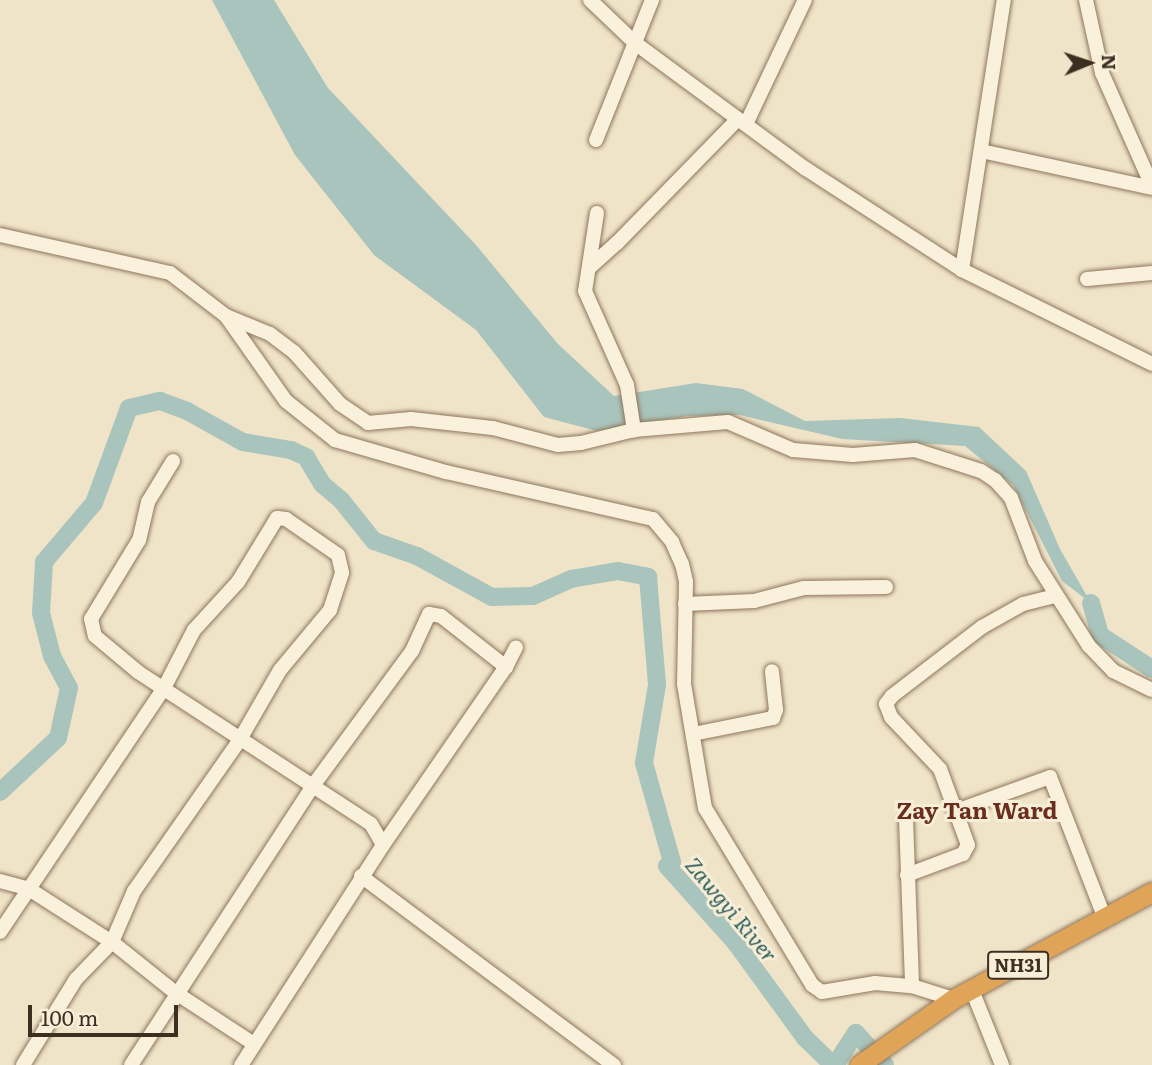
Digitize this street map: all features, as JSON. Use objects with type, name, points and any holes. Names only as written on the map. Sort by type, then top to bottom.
[{"type":"highway","name":"NH31","points":[[859,1065],[953,999],[1152,892]]},
{"type":"street","points":[[590,0],[635,43],[806,169],[962,271],[1152,364]]},
{"type":"street","points":[[596,140],[652,0]]},
{"type":"street","points":[[589,268],[742,122],[805,0]]},
{"type":"street","points":[[962,271],[1004,0]]},
{"type":"street","points":[[1086,0],[1102,72],[1152,187]]},
{"type":"street","points":[[981,151],[1152,187]]},
{"type":"street","points":[[597,213],[585,292],[587,303],[614,352],[628,392],[634,428]]},
{"type":"street","points":[[0,235],[170,273],[226,316],[270,334],[286,346],[340,404],[368,423],[411,419],[493,428],[558,445],[581,443],[634,428],[728,422],[793,450],[853,455],[915,450],[981,471],[995,480],[1011,498],[1035,561],[1055,596],[1100,659],[1113,671],[1152,690]]},
{"type":"street","points":[[1087,279],[1152,273]]},
{"type":"street","points":[[226,316],[286,401],[334,440],[446,472],[653,519],[672,542],[687,582],[684,684],[705,808],[812,985],[822,992],[875,983],[912,986],[953,999]]},
{"type":"street","points":[[173,461],[148,502],[139,540],[91,618],[95,636],[164,688],[203,712],[239,741],[371,824],[383,845]]},
{"type":"street","points":[[0,932],[164,688],[194,630],[238,582],[277,518],[296,526],[338,555],[342,573],[330,610],[281,670],[239,741],[134,891],[113,942],[76,979],[23,1065]]},
{"type":"street","points":[[685,604],[754,601],[804,588],[886,587]]},
{"type":"street","points":[[907,875],[967,851],[940,769],[891,718],[886,704],[891,696],[982,627],[1023,604],[1055,596]]},
{"type":"street","points":[[131,1065],[312,787],[412,651],[429,614],[441,617],[506,667]]},
{"type":"street","points":[[241,1065],[361,876],[506,667],[516,647]]},
{"type":"street","points":[[693,734],[772,719],[776,710],[772,671]]},
{"type":"street","points":[[956,811],[1050,776],[1105,919]]},
{"type":"street","points":[[906,819],[912,986]]},
{"type":"street","points":[[361,876],[614,1065]]},
{"type":"street","points":[[0,881],[29,889],[113,942],[176,993],[254,1044]]},
{"type":"street","points":[[972,990],[1002,1065]]},
{"type":"water","points":[[212,0],[274,0],[328,88],[476,245],[558,344],[614,396],[696,383],[743,389],[805,421],[900,418],[979,427],[1026,471],[1060,549],[1091,603],[1062,581],[1013,485],[965,446],[842,439],[740,415],[687,416],[597,431],[544,417],[476,330],[374,255],[295,155]]},
{"type":"waterway","name":"Zawgyi River","points":[[0,792],[58,738],[69,688],[52,656],[41,613],[44,562],[94,503],[129,408],[160,401],[187,411],[243,442],[291,450],[306,457],[322,484],[341,500],[374,541],[417,556],[492,597],[533,596],[571,579],[618,571],[648,577],[657,685],[644,763],[672,862],[667,866],[735,942],[805,1038],[833,1065]]},
{"type":"waterway","points":[[1091,603],[1100,635],[1152,669]]},
{"type":"waterway","name":"Zawgyi River","points":[[835,1065],[856,1033],[885,1065]]},
{"type":"district","name":"Zay Tan Ward","points":[[977,809]]}]
